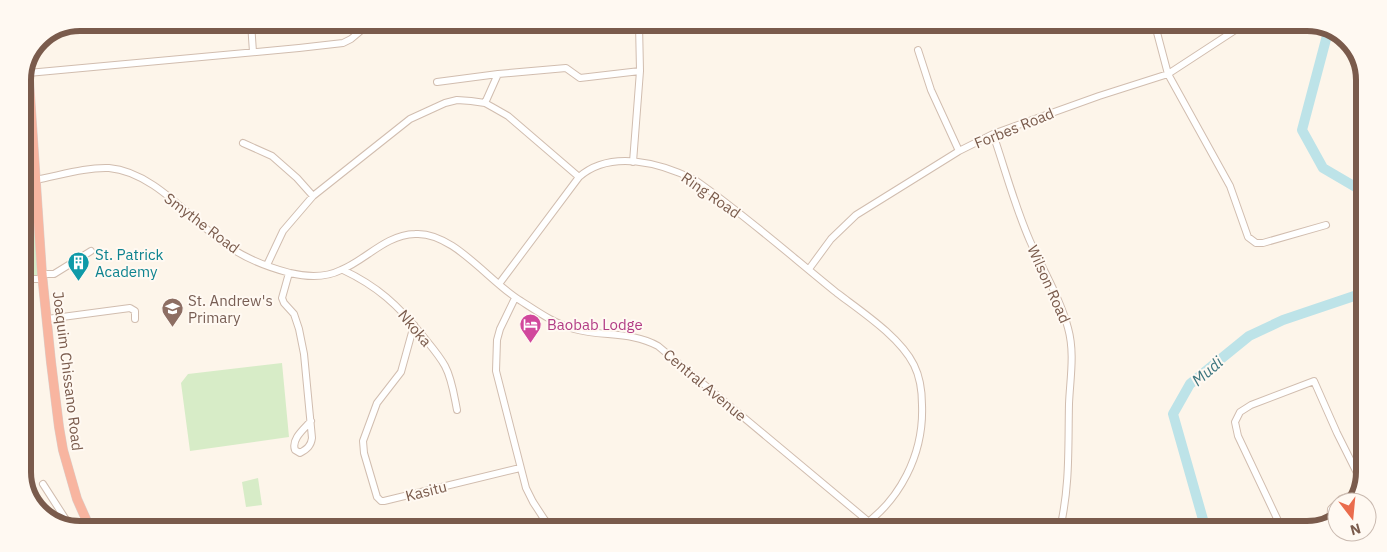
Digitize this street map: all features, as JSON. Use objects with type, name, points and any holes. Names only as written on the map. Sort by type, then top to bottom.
[{"type":"highway","name":"Joaquim Chissano Road","points":[[31,117],[50,362],[63,450],[77,499],[87,521]]},
{"type":"street","points":[[252,31],[253,52]]},
{"type":"street","points":[[33,69],[253,52],[343,42],[351,39],[360,31]]},
{"type":"street","points":[[633,162],[640,71],[639,31]]},
{"type":"street","points":[[1157,31],[1168,74],[1230,186],[1248,237],[1256,243],[1263,243],[1326,225]]},
{"type":"street","name":"Forbes Road","points":[[809,269],[831,239],[856,215],[959,151],[993,134],[1099,96],[1168,74],[1235,31]]},
{"type":"street","points":[[918,50],[931,90],[959,151]]},
{"type":"street","points":[[437,82],[566,68],[580,78],[640,71]]},
{"type":"street","points":[[485,103],[498,74]]},
{"type":"street","points":[[267,265],[283,231],[313,196],[410,119],[444,103],[457,100],[485,103],[508,116],[579,177]]},
{"type":"street","name":"Wilson Road","points":[[993,134],[1029,240],[1062,308],[1069,330],[1071,379],[1069,402],[1069,477],[1062,521]]},
{"type":"street","points":[[243,143],[272,156],[297,178],[313,196]]},
{"type":"street","name":"Ring Road","points":[[499,284],[579,177],[589,169],[612,162],[633,162],[675,170],[695,180],[871,319],[904,350],[914,364],[919,376],[923,420],[919,443],[908,474],[885,508],[870,521]]},
{"type":"street","name":"Smythe Road","points":[[35,180],[98,169],[122,170],[154,186],[234,250],[289,273],[317,276],[343,270],[384,243],[410,234],[421,234],[438,238],[459,250],[515,298]]},
{"type":"street","points":[[31,278],[54,274],[91,251]]},
{"type":"street","name":"Nkoka","points":[[343,270],[379,290],[414,325],[445,366],[452,385],[457,410]]},
{"type":"street","points":[[289,273],[282,298],[294,314],[299,329],[304,354],[311,421],[311,445],[300,453],[295,450],[293,445],[311,421]]},
{"type":"street","points":[[515,298],[500,330],[495,351],[496,371],[526,488],[545,520],[542,521]]},
{"type":"street","name":"Central Avenue","points":[[515,298],[564,326],[583,331],[638,337],[658,346],[868,521]]},
{"type":"street","points":[[46,319],[130,308],[135,311],[135,319]]},
{"type":"street","name":"Kasitu","points":[[414,325],[401,372],[374,409],[363,441],[364,453],[377,497],[384,501],[520,468]]},
{"type":"street","points":[[1278,521],[1238,436],[1235,422],[1240,412],[1251,405],[1314,381],[1356,471]]},
{"type":"street","points":[[43,484],[65,518]]},
{"type":"green space","points":[[31,163],[38,275],[31,275]]},
{"type":"green space","points":[[282,363],[289,437],[190,451],[181,383],[188,374]]},
{"type":"green space","points":[[258,478],[262,505],[246,507],[242,482]]},
{"type":"waterway","name":"Mudi","points":[[1327,36],[1302,130],[1323,168],[1356,187]]},
{"type":"waterway","name":"Mudi","points":[[1203,521],[1173,414],[1190,384],[1249,336],[1283,320],[1356,295]]},
{"type":"place","name":"St. Patrick Academy","points":[[79,282]]},
{"type":"place","name":"St. Andrew's Primary","points":[[172,328]]},
{"type":"place","name":"Baobab Lodge","points":[[531,343]]}]
